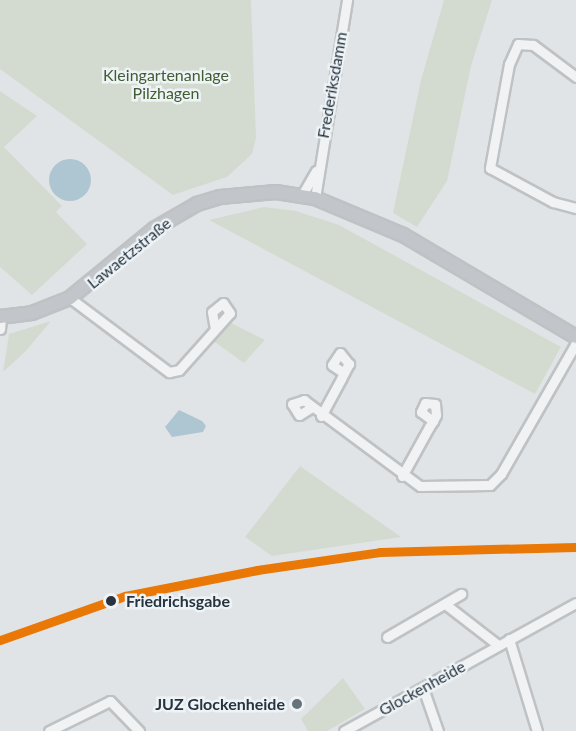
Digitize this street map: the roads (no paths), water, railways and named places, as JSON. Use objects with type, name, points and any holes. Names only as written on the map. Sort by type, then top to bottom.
[{"type":"street","name":"Frederiksdamm","points":[[315,198],[317,169],[347,0]]},
{"type":"street","points":[[576,77],[533,45],[518,44],[509,64],[490,168],[553,202],[576,208]]},
{"type":"street","name":"Frederiksdamm","points":[[302,195],[317,169]]},
{"type":"street","name":"Lawaetzstraße","points":[[0,321],[32,313],[70,298],[154,229],[197,204],[242,193],[302,195],[362,216],[438,263],[532,312],[576,338]]},
{"type":"street","name":"Lawaetzstraße","points":[[70,298],[169,372],[178,370],[215,329]]},
{"type":"street","points":[[312,407],[402,476],[427,488],[494,483],[576,343]]},
{"type":"street","points":[[321,416],[344,373]]},
{"type":"street","points":[[402,476],[433,421]]},
{"type":"street","points":[[387,636],[461,594]]},
{"type":"street","name":"Glockenheide","points":[[344,731],[576,603]]},
{"type":"street","points":[[446,604],[498,645]]},
{"type":"street","points":[[509,639],[537,731]]},
{"type":"street","points":[[423,688],[438,731]]},
{"type":"street","points":[[49,731],[96,706],[114,702],[140,731]]},
{"type":"water","points":[[70,159],[85,165],[91,180],[85,195],[70,201],[55,195],[49,180],[55,165]]},
{"type":"water","points":[[179,410],[202,421],[206,426],[203,432],[172,437],[165,427]]},
{"type":"place","name":"Friedrichsgabe","points":[[111,601]]},
{"type":"place","name":"JUZ Glockenheide","points":[[297,704]]},
{"type":"park label","name":"Kleingartenanlage Pilzhagen","points":[[166,84]]}]
